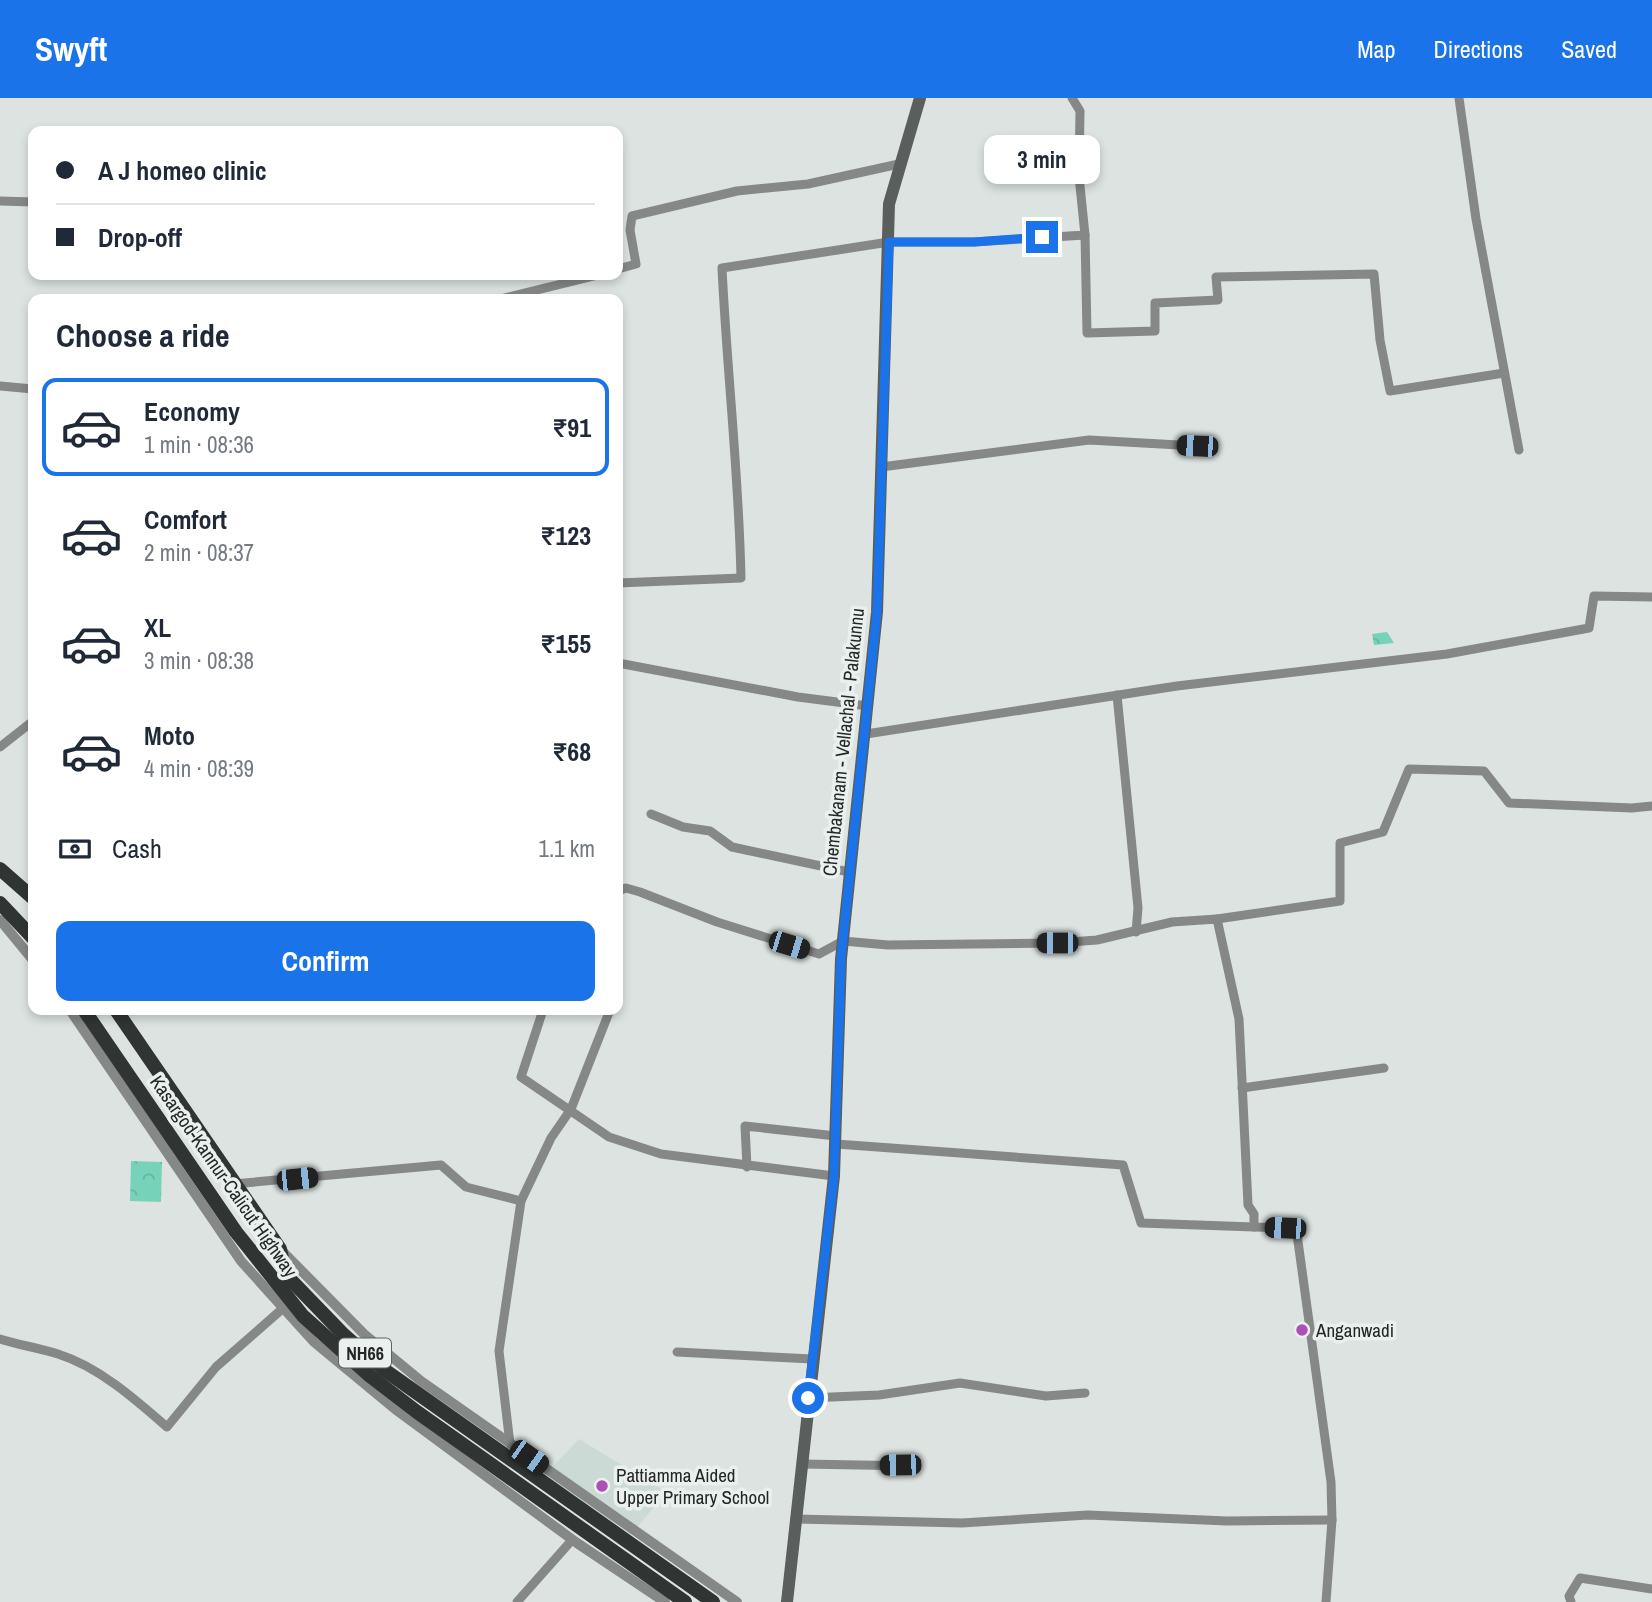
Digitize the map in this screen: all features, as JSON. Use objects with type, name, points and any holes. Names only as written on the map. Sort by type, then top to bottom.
[{"type":"highway","points":[[0,869],[28,894]]},
{"type":"highway","points":[[0,903],[28,933]]},
{"type":"highway","name":"Kasargod-Kannur-Calicut Highway","points":[[87,1015],[236,1233],[303,1315],[370,1376],[417,1412],[685,1602]]},
{"type":"highway","name":"Kasargod-Kannur-Calicut Highway","points":[[119,1015],[280,1249],[286,1275],[344,1335],[383,1369],[713,1602]]},
{"type":"main road","name":"Chembakanam - Vellachal - Palakunnu","points":[[787,1602],[834,1176],[839,980],[877,612],[889,204],[920,98]]},
{"type":"street","points":[[1072,98],[1080,111],[1079,176],[1085,235],[1087,333],[1155,331],[1155,303],[1218,300],[1216,277],[1374,274],[1380,340],[1390,391],[1504,373]]},
{"type":"street","points":[[1459,98],[1476,219],[1519,450]]},
{"type":"street","points":[[623,268],[636,264],[630,230],[632,216],[737,191],[808,184],[899,164]]},
{"type":"street","points":[[0,201],[28,202]]},
{"type":"street","points":[[623,583],[741,578],[739,509],[729,409],[722,268],[889,242],[974,242],[1085,235]]},
{"type":"street","points":[[520,294],[578,280]]},
{"type":"street","points":[[0,386],[28,389]]},
{"type":"street","points":[[881,467],[1089,440],[1197,446]]},
{"type":"street","points":[[866,734],[1117,695],[1447,654],[1589,628],[1594,596],[1652,597]]},
{"type":"street","points":[[623,664],[798,697],[868,706]]},
{"type":"street","points":[[1117,695],[1139,908],[1136,932]]},
{"type":"street","points":[[0,747],[28,726]]},
{"type":"street","points":[[623,889],[640,892],[718,922],[819,954],[843,941],[888,945],[1057,943],[1136,932],[1172,922],[1217,919],[1340,901],[1340,843],[1383,832],[1409,768],[1484,771],[1508,803],[1632,808],[1652,806]]},
{"type":"street","points":[[651,814],[683,827],[710,831],[732,847],[849,872]]},
{"type":"street","points":[[0,919],[28,954]]},
{"type":"street","points":[[1217,919],[1239,1019],[1248,1205],[1254,1214],[1254,1227]]},
{"type":"street","points":[[73,1015],[241,1261],[281,1310],[357,1381],[572,1539],[665,1602]]},
{"type":"street","points":[[541,1015],[520,1077],[609,1137],[661,1154],[834,1176]]},
{"type":"street","points":[[510,1444],[499,1351],[520,1201],[551,1138],[571,1109],[608,1015]]},
{"type":"street","points":[[1242,1088],[1384,1068]]},
{"type":"street","points":[[747,1167],[744,1126],[836,1140],[1123,1165],[1141,1223],[1285,1228],[1297,1234],[1318,1377],[1332,1520],[1326,1602]]},
{"type":"street","points":[[233,1184],[441,1165],[466,1187],[520,1201]]},
{"type":"street","points":[[280,1249],[364,1334],[421,1381],[737,1602]]},
{"type":"street","points":[[0,1339],[60,1355],[86,1367],[120,1389],[167,1427],[216,1367],[281,1310]]},
{"type":"street","points":[[677,1352],[812,1359]]},
{"type":"street","points":[[808,1398],[878,1395],[960,1383],[1046,1395],[1085,1393]]},
{"type":"street","points":[[802,1464],[917,1466]]},
{"type":"street","points":[[797,1519],[962,1523],[1088,1515],[1227,1521],[1332,1520]]},
{"type":"street","points":[[517,1602],[572,1539]]},
{"type":"street","points":[[1570,1602],[1569,1596],[1580,1578],[1652,1589]]},
{"type":"shaded area","name":"Pattiamma Aided Upper Primary School","points":[[579,1439],[666,1492],[626,1541],[539,1481]]},
{"type":"green space","points":[[1387,632],[1394,643],[1374,645],[1372,634]]},
{"type":"green space","points":[[131,1161],[162,1162],[161,1202],[130,1201]]},
{"type":"place","name":"Anganwadi","points":[[1302,1330]]},
{"type":"place","name":"Pattiamma Aided Upper Primary School","points":[[602,1486]]},
{"type":"route","points":[[808,1398],[834,1176],[839,980],[877,612],[889,242],[974,242],[1042,237]]}]
